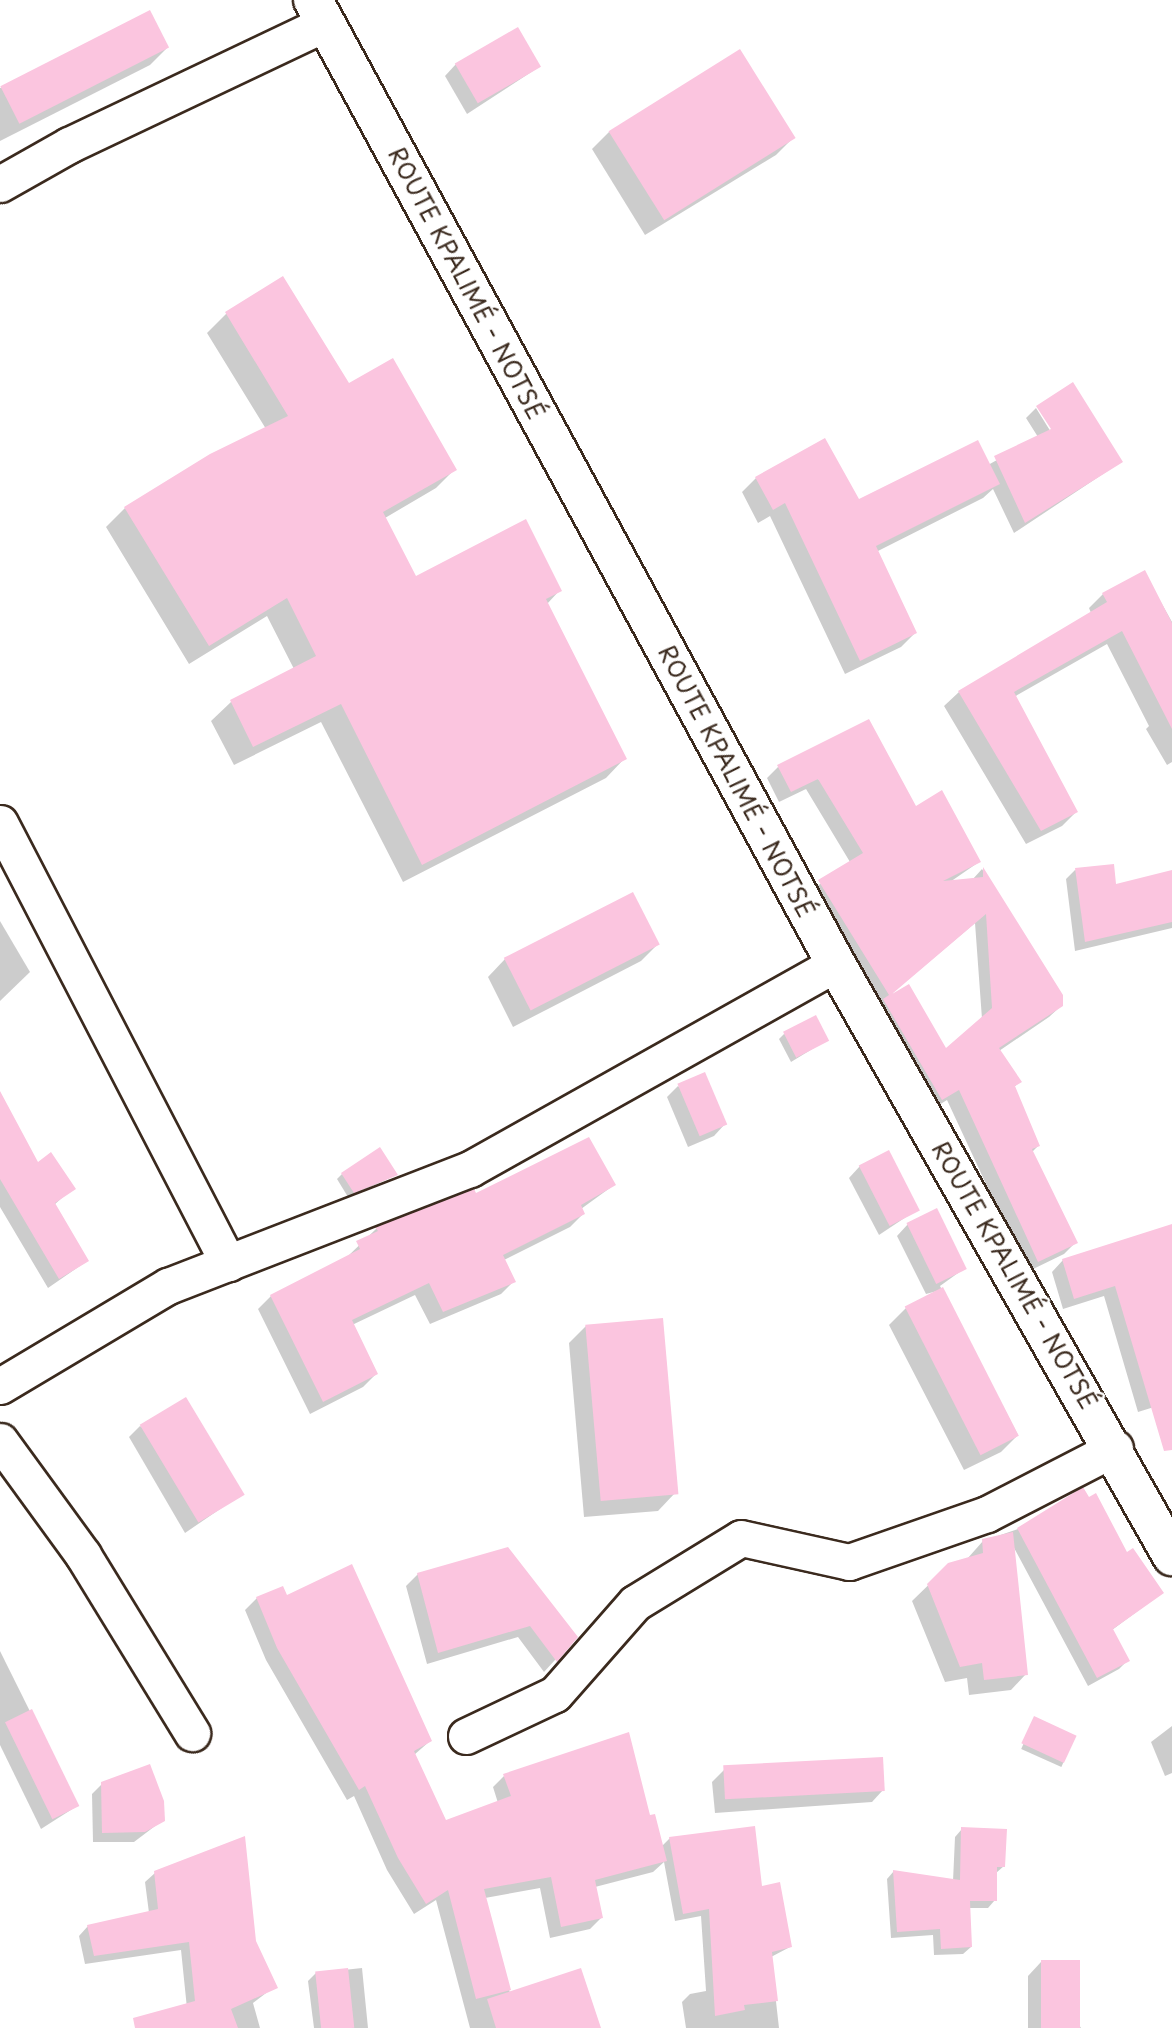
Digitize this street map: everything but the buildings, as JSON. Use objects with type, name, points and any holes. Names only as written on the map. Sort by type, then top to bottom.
[{"type":"main road","name":"ROUTE KPALIMÉ - NOTSÉ","points":[[320,11],[836,964],[1115,1448],[1164,1520],[1172,1556]]},
{"type":"street","points":[[0,184],[320,11]]},
{"type":"street","points":[[0,823],[228,1262]]},
{"type":"street","points":[[0,1386],[168,1286],[470,1169],[836,964]]},
{"type":"street","points":[[0,1441],[83,1555],[192,1732]]},
{"type":"street","points":[[466,1736],[555,1694],[635,1602],[741,1538],[849,1562],[986,1514],[1115,1448]]}]
